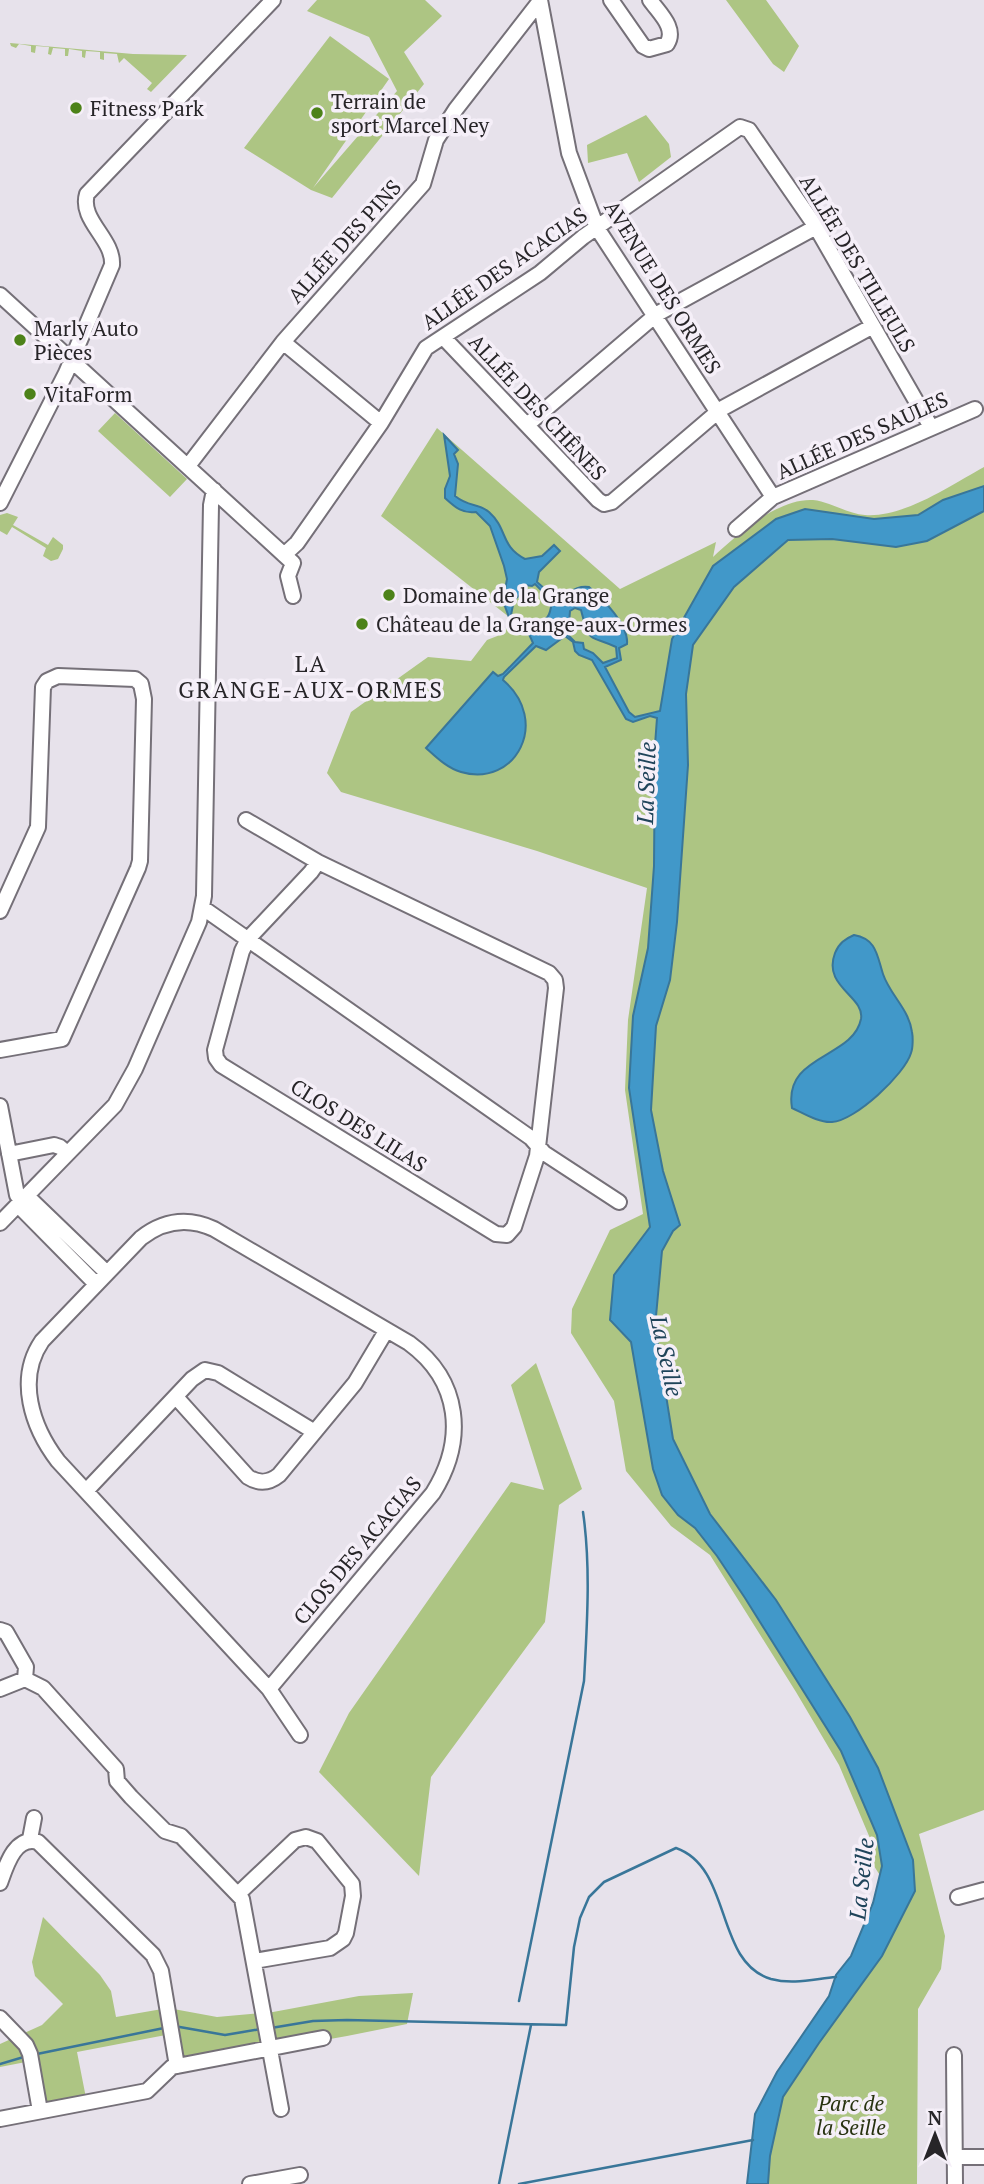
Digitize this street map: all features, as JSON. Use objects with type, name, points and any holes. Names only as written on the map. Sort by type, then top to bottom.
[{"type":"street","points":[[0,503],[72,360],[112,265],[109,248],[87,211],[87,194],[273,0]]},
{"type":"street","points":[[611,0],[643,46],[649,49],[667,44],[671,35],[671,29],[650,0]]},
{"type":"street","name":"AVENUE DES ORMES","points":[[540,1],[569,153],[597,228],[773,497]]},
{"type":"street","name":"ALLÉE DES PINS","points":[[188,466],[283,342],[423,184],[436,141],[456,109],[540,1]]},
{"type":"street","name":"ALLÉE DES ACACIAS","points":[[284,555],[297,543],[381,423],[426,348],[540,273],[597,228],[743,127]]},
{"type":"street","name":"ALLÉE DES TILLEULS","points":[[743,127],[749,131],[816,228],[931,427]]},
{"type":"street","points":[[527,425],[654,316],[816,228]]},
{"type":"street","points":[[0,295],[293,563],[288,576],[293,596]]},
{"type":"street","points":[[717,412],[873,326]]},
{"type":"street","name":"ALLÉE DES CHÊNES","points":[[443,337],[604,504],[612,502],[717,412]]},
{"type":"street","points":[[283,342],[381,423]]},
{"type":"street","name":"ALLÉE DES SAULES","points":[[736,529],[773,497],[975,409]]},
{"type":"street","points":[[0,1223],[106,1116],[129,1082],[199,922],[203,908],[212,514],[219,495]]},
{"type":"street","points":[[0,911],[38,827],[43,687],[47,681],[58,676],[139,674],[144,699],[138,868],[62,1039],[0,1050]]},
{"type":"street","name":"CLOS DES LILAS","points":[[246,820],[318,862],[552,976],[556,988],[537,1156],[514,1227],[507,1235],[496,1234],[221,1065],[216,1058],[215,1050],[242,951],[248,939],[318,862]]},
{"type":"street","points":[[203,908],[538,1145],[544,1153],[619,1202]]},
{"type":"street","points":[[0,1105],[17,1195],[96,1284]]},
{"type":"street","points":[[9,1154],[54,1145],[67,1153]]},
{"type":"street","points":[[22,1200],[107,1273]]},
{"type":"street","name":"CLOS DES ACACIAS","points":[[269,1689],[433,1493],[450,1461],[454,1414],[442,1379],[419,1350],[214,1229],[196,1222],[171,1222],[149,1231],[96,1284],[36,1351],[28,1382],[34,1415],[46,1444],[58,1461],[269,1689],[300,1735]]},
{"type":"street","points":[[176,1396],[248,1477],[268,1482],[279,1475],[355,1383],[386,1331]]},
{"type":"street","points":[[87,1490],[197,1374],[210,1370],[313,1431]]},
{"type":"street","points":[[0,1630],[6,1632],[26,1668],[25,1679]]},
{"type":"street","points":[[0,1689],[25,1679],[43,1688],[116,1769],[117,1781],[165,1831],[181,1836],[238,1895],[244,1907],[281,2109]]},
{"type":"street","points":[[30,1839],[34,1818]]},
{"type":"street","points":[[238,1895],[295,1840],[306,1837],[317,1841],[354,1890],[346,1933],[338,1944],[330,1948],[254,1961]]},
{"type":"street","points":[[0,1884],[14,1851],[21,1843],[30,1839]]},
{"type":"street","points":[[30,1839],[46,1847],[153,1955],[161,1971],[177,2066]]},
{"type":"street","points":[[958,1897],[984,1890]]},
{"type":"street","points":[[0,2018],[21,2039],[30,2055],[40,2112]]},
{"type":"street","points":[[0,2119],[147,2091],[169,2068],[323,2038]]},
{"type":"street","points":[[954,2055],[955,2184]]},
{"type":"street","points":[[955,2157],[984,2157]]},
{"type":"street","points":[[254,2184],[300,2175]]},
{"type":"green space","points":[[317,0],[425,0],[442,16],[404,52],[424,84],[332,198],[311,190],[244,148],[330,36],[389,79],[313,188],[397,91],[369,37],[307,11]]},
{"type":"green space","points":[[726,0],[766,0],[799,46],[784,72],[773,64]]},
{"type":"green space","points":[[10,43],[133,54],[187,55],[151,92],[147,89],[152,83],[124,58],[119,63],[117,54],[104,53],[104,60],[100,59],[100,52],[86,51],[85,58],[82,57],[82,51],[69,49],[68,56],[65,56],[65,49],[53,48],[51,55],[48,54],[49,47],[36,46],[35,53],[31,52],[31,46],[19,44],[16,48]]},
{"type":"green space","points":[[646,115],[669,144],[671,157],[639,182],[627,153],[588,163],[587,145]]},
{"type":"green space","points":[[115,413],[187,479],[170,497],[98,431]]},
{"type":"green space","name":"Parc de la Seille","points":[[437,428],[620,589],[716,542],[713,557],[759,519],[786,505],[813,500],[859,514],[880,515],[927,499],[984,467],[984,1810],[919,1834],[945,1936],[941,1969],[918,2009],[917,2184],[768,2184],[770,2156],[783,2097],[904,1913],[874,1866],[875,1850],[839,1765],[710,1555],[671,1526],[626,1471],[614,1401],[571,1333],[572,1309],[610,1230],[643,1214],[625,1090],[628,1020],[647,888],[537,851],[341,792],[327,773],[351,712],[428,657],[471,661],[487,640],[505,633],[509,617],[381,516]]},
{"type":"green space","points":[[7,513],[18,517],[13,525],[48,545],[53,537],[63,545],[58,559],[51,561],[43,556],[46,548],[12,527],[7,535],[0,531],[0,515]]},
{"type":"green space","points":[[536,1363],[582,1489],[559,1505],[545,1622],[431,1777],[419,1876],[319,1772],[349,1713],[511,1482],[544,1490],[511,1385]]},
{"type":"green space","points":[[43,1917],[100,1975],[111,1991],[116,2017],[168,2008],[217,2017],[273,2012],[359,1996],[413,1993],[407,2024],[177,2066],[171,2034],[77,2052],[87,2103],[40,2111],[31,2061],[0,2067],[0,2044],[42,2025],[63,2004],[35,1976],[32,1962]]},
{"type":"water","points":[[444,435],[458,450],[454,454],[458,464],[455,496],[489,512],[512,549],[525,559],[542,556],[554,545],[560,551],[539,572],[537,582],[556,599],[575,589],[589,587],[614,613],[624,629],[627,644],[619,648],[621,660],[605,667],[629,712],[635,717],[660,711],[672,639],[713,566],[776,519],[805,509],[874,519],[918,515],[943,500],[984,486],[984,511],[927,541],[896,547],[832,539],[788,540],[734,587],[693,645],[686,694],[688,765],[677,922],[670,980],[656,1026],[651,1110],[663,1171],[680,1225],[673,1231],[662,1251],[655,1327],[673,1439],[710,1514],[776,1600],[850,1717],[878,1768],[913,1860],[915,1891],[882,1956],[783,2097],[770,2156],[768,2184],[747,2184],[755,2114],[777,2072],[829,1996],[836,1975],[851,1956],[873,1903],[882,1866],[877,1835],[841,1751],[745,1598],[695,1528],[678,1515],[662,1495],[653,1469],[631,1342],[610,1320],[614,1275],[650,1227],[629,1088],[633,1016],[648,948],[654,866],[657,718],[650,716],[633,722],[626,719],[592,660],[579,655],[573,642],[565,636],[546,650],[536,646],[504,677],[503,680],[517,696],[524,714],[525,731],[521,747],[511,761],[498,770],[481,774],[461,772],[446,765],[426,748],[493,672],[498,676],[503,674],[533,643],[528,626],[548,617],[552,601],[535,584],[525,585],[522,593],[514,600],[510,620],[503,601],[507,579],[490,526],[476,512],[463,511],[445,498],[450,476]],"holes":[[[575,608],[581,610],[591,637],[616,647],[617,658],[603,663],[593,653],[584,649],[583,643],[575,642],[568,635],[570,611]]]},
{"type":"water","points":[[854,935],[867,940],[875,949],[886,982],[910,1024],[912,1048],[907,1062],[878,1095],[842,1120],[827,1122],[792,1108],[792,1090],[798,1077],[808,1067],[846,1042],[861,1019],[857,1004],[839,983],[833,965],[838,947]]},
{"type":"waterway","points":[[519,2001],[584,1681],[588,1575],[583,1512]]},
{"type":"waterway","points":[[271,2028],[313,2021],[347,2020],[566,2025],[574,1947],[580,1918],[589,1897],[604,1882],[676,1848],[694,1859],[707,1875],[740,1954],[753,1969],[771,1979],[787,1982],[836,1977]]},
{"type":"waterway","points":[[499,2184],[531,2025]]},
{"type":"waterway","points":[[174,2026],[225,2035],[261,2029]]},
{"type":"waterway","points":[[37,2054],[164,2028]]},
{"type":"waterway","points":[[0,2064],[27,2056]]},
{"type":"waterway","points":[[519,2184],[753,2140]]},
{"type":"place","name":"Fitness Park","points":[[76,108]]},
{"type":"place","name":"Terrain de sport Marcel Ney","points":[[317,113]]},
{"type":"place","name":"Marly Auto Pièces","points":[[20,340]]},
{"type":"place","name":"VitaForm","points":[[30,394]]},
{"type":"place","name":"Domaine de la Grange","points":[[389,595]]},
{"type":"place","name":"Château de la Grange-aux-Ormes","points":[[362,624]]},
{"type":"district","name":"LA GRANGE-AUX-ORMES","points":[[311,676]]},
{"type":"water label","name":"La Seille","points":[[646,783]]},
{"type":"water label","name":"La Seille","points":[[667,1356]]},
{"type":"water label","name":"La Seille","points":[[861,1879]]}]
